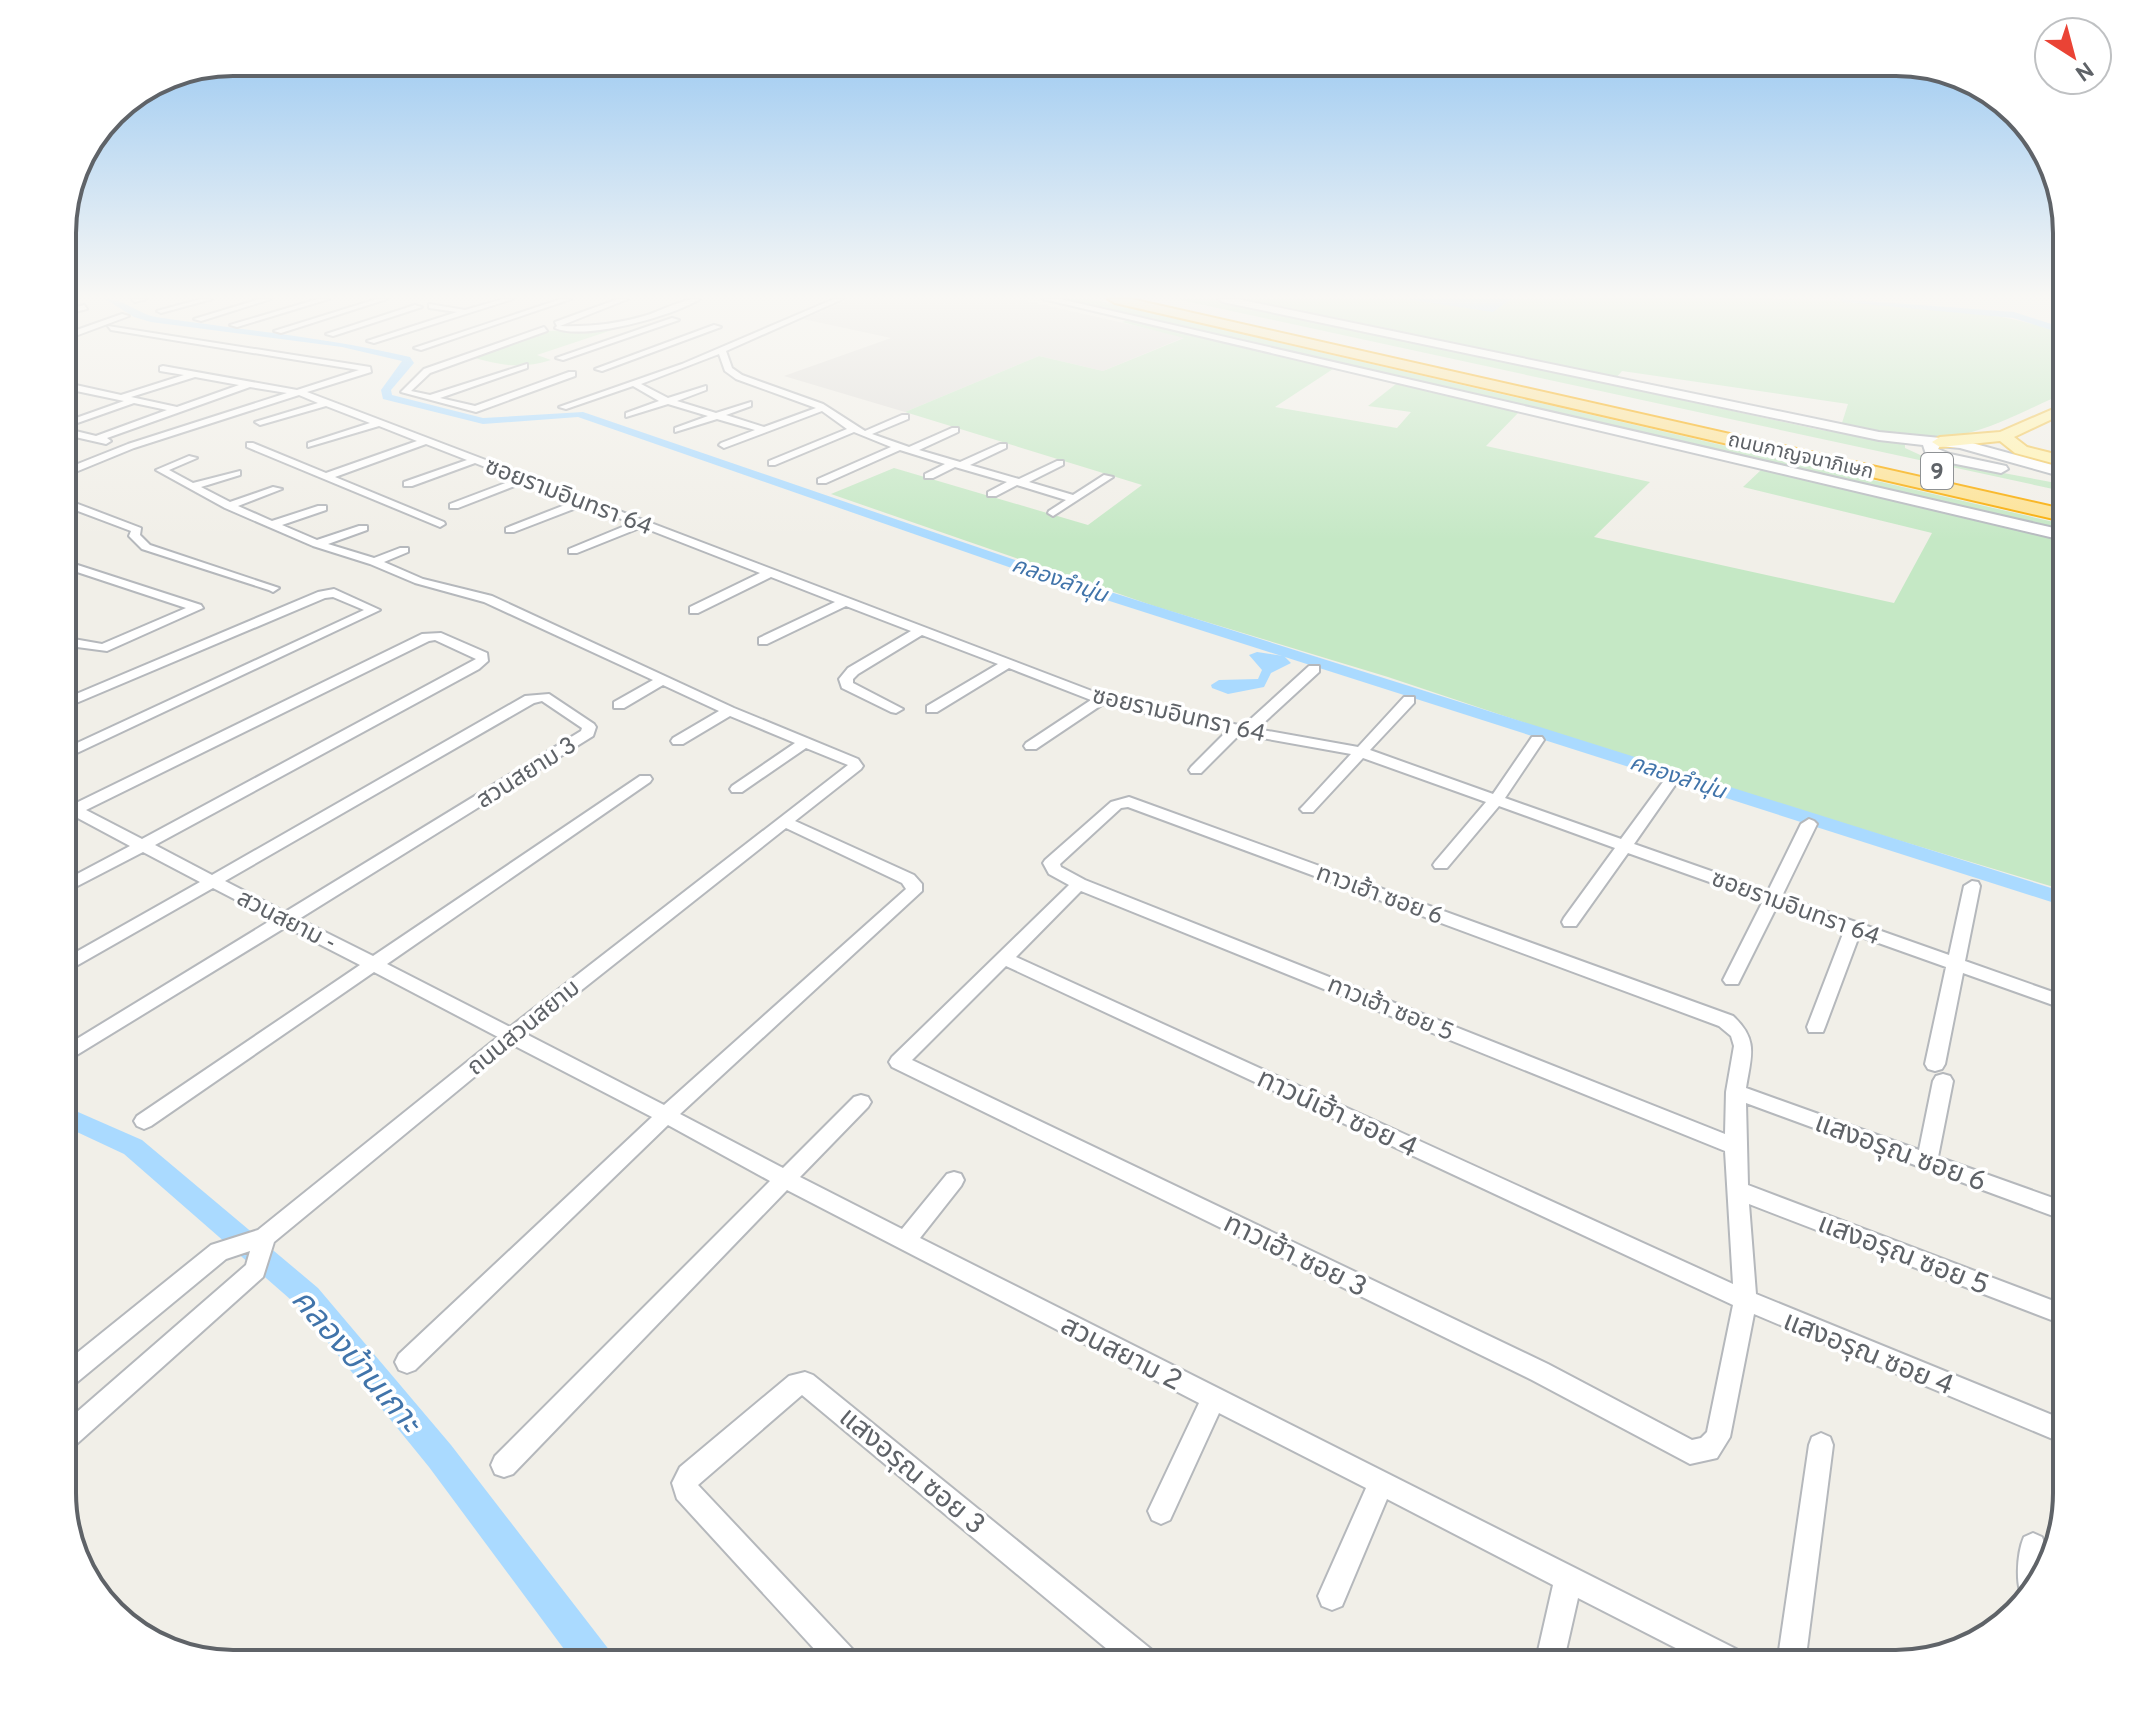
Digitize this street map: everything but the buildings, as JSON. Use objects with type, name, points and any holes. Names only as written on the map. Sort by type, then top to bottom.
[{"type":"highway","name":"ถนนกาญจนาภิเษก","points":[[1468,380],[2053,513]]},
{"type":"highway","name":"ถนนกาญจนาภิเษก","points":[[1521,380],[2053,496]]},
{"type":"main road","points":[[1394,380],[2053,533]]},
{"type":"main road","points":[[1609,380],[1879,436],[1974,447],[2053,470]]},
{"type":"main road","points":[[2053,413],[2003,436],[1940,442],[1929,448],[1940,456],[2053,478]]},
{"type":"main road","points":[[2003,436],[2021,450],[2053,458]]},
{"type":"street","points":[[122,398],[180,380]]},
{"type":"street","name":"ซอยรามอินทรา 64","points":[[229,380],[301,393],[1005,665],[1101,699],[1361,752],[2053,999]]},
{"type":"street","name":"ซอยรามอินทรา 64","points":[[76,434],[131,446],[340,380]]},
{"type":"street","points":[[416,380],[406,387],[405,392],[476,409],[557,380]]},
{"type":"street","points":[[430,398],[484,380]]},
{"type":"street","points":[[563,407],[643,380]]},
{"type":"street","points":[[746,380],[823,408],[859,432],[1074,499]]},
{"type":"street","points":[[96,439],[249,383]]},
{"type":"street","points":[[633,383],[669,401],[764,430]]},
{"type":"street","points":[[76,388],[219,419]]},
{"type":"street","points":[[629,415],[703,388]]},
{"type":"street","points":[[76,393],[86,390]]},
{"type":"street","points":[[76,423],[133,400]]},
{"type":"street","points":[[260,422],[326,403]]},
{"type":"street","points":[[678,430],[748,404]]},
{"type":"street","points":[[724,445],[823,408]]},
{"type":"street","points":[[772,463],[905,417]]},
{"type":"street","points":[[311,445],[379,423]]},
{"type":"street","points":[[822,481],[955,430]]},
{"type":"street","points":[[76,438],[83,436]]},
{"type":"street","points":[[328,476],[425,441]]},
{"type":"street","points":[[250,445],[440,524]]},
{"type":"street","points":[[76,468],[131,446]]},
{"type":"street","points":[[929,476],[1003,446]]},
{"type":"street","points":[[192,458],[160,471],[229,506],[317,544],[374,562],[419,581],[488,599],[804,743]]},
{"type":"street","points":[[408,484],[475,460]]},
{"type":"street","points":[[992,494],[1060,463]]},
{"type":"street","points":[[191,487],[236,473]]},
{"type":"street","points":[[1053,513],[1108,477]]},
{"type":"street","points":[[454,506],[525,479]]},
{"type":"street","points":[[229,506],[277,489]]},
{"type":"street","points":[[510,530],[583,502]]},
{"type":"street","points":[[76,506],[137,530],[135,541],[146,547],[273,588]]},
{"type":"street","points":[[273,524],[322,508]]},
{"type":"street","points":[[573,551],[640,524]]},
{"type":"street","points":[[317,544],[363,528]]},
{"type":"street","points":[[374,562],[404,550]]},
{"type":"street","points":[[76,568],[197,608],[114,646],[92,649],[76,645]]},
{"type":"street","points":[[694,610],[769,573]]},
{"type":"street","points":[[76,699],[322,595],[334,593],[374,610],[76,749]]},
{"type":"street","points":[[763,641],[844,602]]},
{"type":"street","points":[[896,709],[847,685],[846,679],[853,671],[919,631]]},
{"type":"street","points":[[76,805],[426,637],[437,636],[482,656],[482,661],[474,666],[76,881]]},
{"type":"street","points":[[932,709],[1005,665]]},
{"type":"street","points":[[1196,770],[1314,669]]},
{"type":"street","points":[[619,705],[663,680]]},
{"type":"street","name":"สวนสยาม 3","points":[[76,960],[530,699],[544,697],[589,727],[588,733],[76,1048]]},
{"type":"street","points":[[1031,746],[1101,699]]},
{"type":"street","points":[[1308,809],[1409,700]]},
{"type":"street","points":[[678,741],[729,711]]},
{"type":"street","points":[[1441,865],[1496,800],[1537,740]]},
{"type":"street","points":[[737,789],[804,743]]},
{"type":"street","name":"ถนนสวนสยาม","points":[[76,1369],[219,1252],[264,1238],[511,1036],[856,766],[853,762],[804,743]]},
{"type":"street","points":[[1570,922],[1673,778]]},
{"type":"street","points":[[144,1121],[645,779]]},
{"type":"street","name":"ทาวเฮ้า ซอย 6","points":[[1051,863],[1116,805],[1129,802],[1726,1021],[1739,1033],[1743,1046],[1736,1092]]},
{"type":"street","name":"สวนสยาม -","points":[[76,815],[374,963],[511,1036]]},
{"type":"street","points":[[407,1362],[666,1115],[914,891],[914,884],[908,879],[785,822]]},
{"type":"street","points":[[1732,980],[1809,824]]},
{"type":"street","name":"ทาวเฮ้า ซอย 5","points":[[1051,863],[1055,870],[1079,884],[1735,1146]]},
{"type":"street","points":[[1003,958],[1079,884]]},
{"type":"street","points":[[1927,1160],[1939,1072],[1972,886]]},
{"type":"street","points":[[1816,1027],[1854,928]]},
{"type":"street","name":"ทาวเฮ้า ซอย 3","points":[[1003,958],[899,1062],[1540,1372],[1690,1452],[1708,1449],[1718,1437],[1745,1300]]},
{"type":"street","name":"ทาวน์เฮ้า ซอย 4","points":[[1003,958],[1672,1267]]},
{"type":"street","name":"สวนสยาม 2","points":[[511,1036],[786,1180],[1708,1650]]},
{"type":"street","points":[[1736,1092],[1735,1146],[1745,1300]]},
{"type":"street","name":"แสงอรุณ ซอย 6","points":[[1736,1092],[2053,1207]]},
{"type":"street","points":[[504,1465],[861,1102]]},
{"type":"street","points":[[905,1241],[954,1180]]},
{"type":"street","name":"แสงอรุณ ซอย 5","points":[[1740,1191],[2053,1311]]},
{"type":"street","points":[[76,1429],[255,1270],[264,1238]]},
{"type":"street","name":"แสงอรุณ ซอย 4","points":[[1672,1267],[2053,1427]]},
{"type":"street","name":"แสงอรุณ ซอย 3","points":[[834,1650],[686,1490],[685,1483],[689,1476],[797,1384],[805,1383],[1130,1650]]},
{"type":"street","points":[[1161,1511],[1214,1398]]},
{"type":"street","points":[[1793,1650],[1821,1445]]},
{"type":"street","points":[[1332,1596],[1381,1483]]},
{"type":"street","points":[[2033,1546],[2033,1569]]},
{"type":"street","points":[[1552,1650],[1568,1579]]},
{"type":"shaded area","points":[[796,380],[983,380],[905,412]]},
{"type":"green space","points":[[983,380],[1317,380],[1275,407],[1397,428],[1411,412],[1368,406],[1396,384],[1519,412],[1486,446],[1650,482],[1594,537],[1894,603],[1932,533],[1743,487],[1761,470],[2053,538],[2053,887],[1668,771],[1388,677],[1157,607],[831,494],[894,468],[1088,525],[1142,485],[905,412]]},
{"type":"green space","points":[[1401,380],[1439,380],[2053,522],[2053,531]]},
{"type":"green space","points":[[1548,380],[1587,380],[1821,430],[1905,442],[1905,448],[1929,459],[2053,482],[2053,489]]},
{"type":"green space","points":[[1681,380],[2053,380],[2053,398],[2003,421],[1949,437],[1902,436],[1841,426],[1848,404]]},
{"type":"water","points":[[1257,652],[1284,656],[1291,663],[1271,673],[1264,687],[1228,694],[1212,688],[1211,685],[1219,680],[1258,679],[1262,670],[1249,655]]},
{"type":"waterway","name":"คลองลำนุ่น","points":[[395,380],[386,390],[387,397],[483,421],[579,414],[1077,586],[2053,896]]},
{"type":"waterway","name":"คลองบ้านเกาะ","points":[[76,1121],[133,1147],[308,1297],[440,1456],[586,1650]]}]
